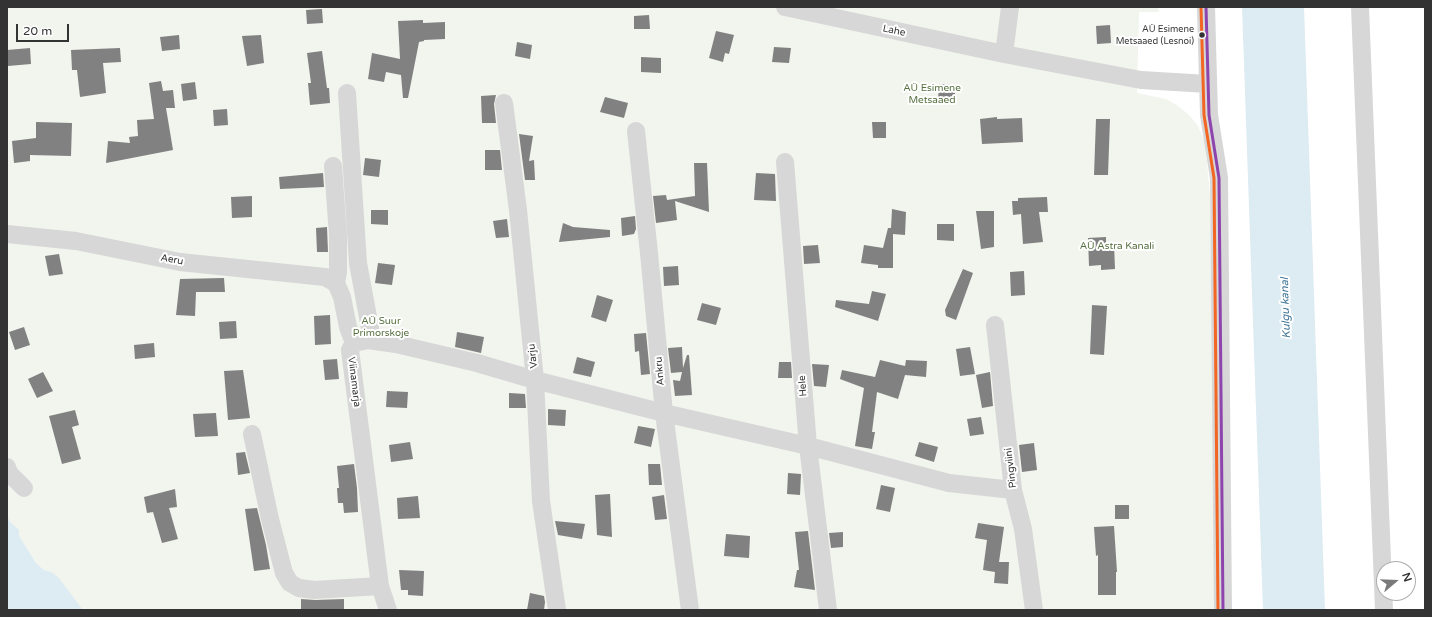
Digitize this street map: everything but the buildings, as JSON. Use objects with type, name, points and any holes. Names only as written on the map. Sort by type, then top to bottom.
[{"type":"street","name":"Lahe","points":[[785,7],[1004,54],[1141,80],[1208,84]]},
{"type":"street","points":[[1004,54],[1010,7]]},
{"type":"street","points":[[1206,7],[1209,114],[1219,178],[1223,610]]},
{"type":"street","points":[[1360,7],[1384,610]]},
{"type":"street","name":"Viinamarja","points":[[347,92],[358,263],[370,328],[361,342],[350,350],[380,586],[388,610]]},
{"type":"street","name":"Varju","points":[[504,103],[518,210],[535,380],[541,501],[557,610]]},
{"type":"street","name":"Ankru","points":[[636,131],[650,253],[664,412],[690,610]]},
{"type":"street","name":"Hele","points":[[785,162],[808,446],[828,610]]},
{"type":"street","points":[[333,166],[338,235],[338,272],[336,283],[342,297],[348,326],[361,342],[396,344],[477,363],[535,380],[808,446],[949,483],[1013,490]]},
{"type":"street","name":"Aeru","points":[[7,234],[76,241],[180,262],[325,277],[336,283]]},
{"type":"street","name":"Pingviini","points":[[995,325],[1013,490],[1023,529],[1034,610]]},
{"type":"street","points":[[252,434],[270,519],[284,573],[290,583],[299,588],[314,590],[380,586]]},
{"type":"street","points":[[7,468],[9,473],[24,488]]},
{"type":"green space","name":"AÜ Suur Primorskoje","points":[[7,7],[1158,7],[1159,12],[1139,12],[1137,93],[1166,99],[1178,106],[1189,115],[1198,126],[1205,142],[1210,194],[1215,563],[1218,610],[83,610],[51,572],[44,570],[36,563],[19,536],[18,530],[7,516]]},
{"type":"water","name":"Kulgu kanal","points":[[1242,7],[1304,7],[1325,610],[1263,610]]},
{"type":"water","points":[[7,516],[11,523],[19,530],[19,536],[36,563],[44,570],[51,572],[58,577],[83,610],[7,610]]},
{"type":"transit line","points":[[1201,7],[1204,115],[1214,178],[1218,610]]},
{"type":"transit line","points":[[1206,7],[1209,115],[1219,178],[1223,610]]},
{"type":"place","name":"AÜ Esimene Metsaaed (Lesnoi)","points":[[1202,35]]},
{"type":"park label","name":"AÜ Esimene Metsaaed","points":[[932,94]]},
{"type":"park label","name":"AÜ Astra Kanali","points":[[1117,246]]}]
